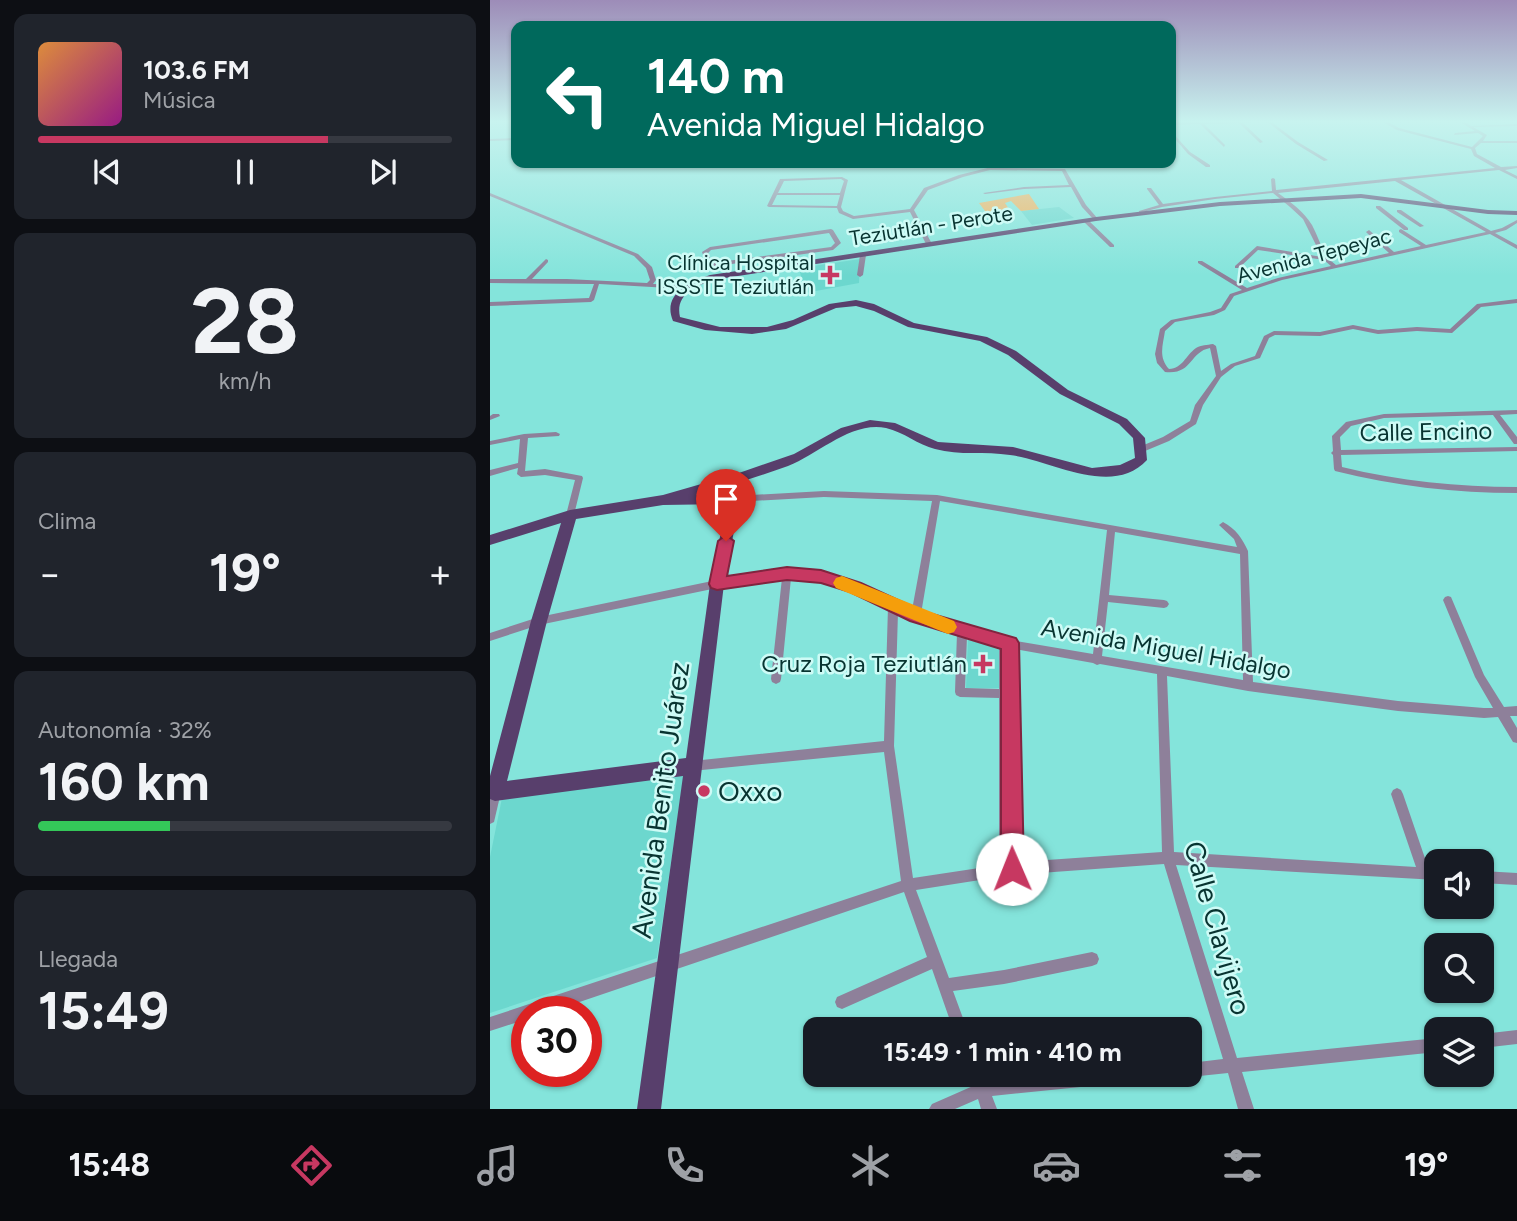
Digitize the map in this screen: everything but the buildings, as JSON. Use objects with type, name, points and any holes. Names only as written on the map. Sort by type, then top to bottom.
[{"type":"main road","name":"Teziutlán - Perote","points":[[687,287],[710,278],[1141,212],[1361,196],[1439,209],[1517,213]]},
{"type":"main road","points":[[490,540],[570,515],[663,500],[780,464],[839,433],[869,424],[883,424],[903,430],[940,447],[1016,451],[1084,472],[1117,473],[1141,460],[1142,449],[1137,435],[1124,422],[1064,392],[997,344],[974,335],[912,325],[869,306],[855,303],[830,306],[780,328],[737,331],[706,328],[676,318],[673,311],[676,298],[687,287]]},
{"type":"main road","points":[[663,500],[734,499]]},
{"type":"main road","name":"Avenida Benito Juárez","points":[[649,1109],[717,584],[734,499]]},
{"type":"main road","points":[[570,515],[538,621],[493,792],[692,766]]},
{"type":"street","points":[[839,207],[770,207],[782,180],[842,178],[846,180],[839,207],[841,212],[853,218],[912,210],[926,190],[975,173]]},
{"type":"street","points":[[1065,173],[1096,219]]},
{"type":"street","points":[[1141,212],[1162,206],[1274,192],[1464,173]]},
{"type":"street","points":[[1273,179],[1274,192],[1296,209],[1309,225],[1323,259]]},
{"type":"street","points":[[1397,180],[1439,209],[1517,247]]},
{"type":"street","points":[[985,193],[1022,185],[1072,186]]},
{"type":"street","points":[[1149,189],[1162,206]]},
{"type":"street","points":[[490,194],[636,255],[649,267],[653,280],[648,286]]},
{"type":"street","points":[[775,194],[842,194]]},
{"type":"street","points":[[1378,207],[1406,229]]},
{"type":"street","points":[[912,210],[929,244]]},
{"type":"street","points":[[1399,211],[1422,226],[1401,231],[1424,246]]},
{"type":"street","points":[[1085,220],[1112,246]]},
{"type":"street","name":"Avenida Tepeyac","points":[[1219,376],[1213,346],[1200,348],[1185,367],[1175,372],[1167,371],[1160,363],[1158,354],[1162,330],[1173,321],[1212,314],[1223,309],[1232,295],[1246,290],[1334,266],[1504,229],[1517,221]]},
{"type":"street","points":[[831,231],[837,246],[710,265],[706,251],[779,239],[831,231]]},
{"type":"street","points":[[1369,232],[1392,254]]},
{"type":"street","points":[[779,239],[786,266]]},
{"type":"street","points":[[1237,267],[1257,248],[1323,259],[1334,266]]},
{"type":"street","points":[[860,275],[863,255]]},
{"type":"street","points":[[528,280],[546,261]]},
{"type":"street","points":[[1200,262],[1246,290]]},
{"type":"street","points":[[490,281],[528,280],[687,287]]},
{"type":"street","points":[[490,304],[591,300],[597,284]]},
{"type":"street","points":[[1142,449],[1166,439],[1193,422],[1199,405],[1219,376],[1233,365],[1258,357],[1266,337],[1274,333],[1320,334],[1353,327],[1378,332],[1417,329],[1452,331],[1479,305],[1517,301]]},
{"type":"street","points":[[1517,412],[1384,416],[1349,424],[1335,436],[1338,470],[1397,484],[1458,491],[1517,490]]},
{"type":"street","points":[[1495,413],[1517,442]]},
{"type":"street","points":[[490,443],[524,436],[556,434]]},
{"type":"street","points":[[524,436],[521,474],[545,472],[579,478],[570,515]]},
{"type":"street","name":"Calle Encino","points":[[1335,453],[1517,449]]},
{"type":"street","points":[[490,473],[520,464]]},
{"type":"street","points":[[734,499],[824,494],[937,498],[1244,551]]},
{"type":"street","points":[[916,616],[937,498]]},
{"type":"street","points":[[1223,525],[1237,537],[1244,551],[1248,687]]},
{"type":"street","points":[[1097,661],[1111,529]]},
{"type":"street","points":[[776,679],[787,574]]},
{"type":"street","name":"Avenida Miguel Hidalgo","points":[[490,637],[538,621],[717,584],[787,574],[821,576],[855,587],[916,616],[963,632],[1097,661],[1248,687],[1398,706],[1501,713],[1517,711]]},
{"type":"street","points":[[1104,598],[1164,604]]},
{"type":"street","points":[[1448,600],[1480,677],[1517,738]]},
{"type":"street","points":[[893,606],[889,747],[908,885],[956,1017]]},
{"type":"street","points":[[963,632],[961,691],[1007,692]]},
{"type":"street","points":[[1007,643],[1009,870]]},
{"type":"street","name":"Calle Clavijero","points":[[1162,672],[1168,858],[1246,1109]]},
{"type":"street","points":[[692,766],[889,747]]},
{"type":"street","points":[[490,818],[493,792]]},
{"type":"street","points":[[1397,794],[1424,859]]},
{"type":"street","points":[[577,996],[908,885],[1009,870],[1168,858],[1424,874]]},
{"type":"street","points":[[1494,878],[1517,879]]},
{"type":"street","points":[[944,985],[1004,977],[1092,959]]},
{"type":"street","points":[[842,1002],[935,961]]},
{"type":"street","points":[[490,1024],[511,1017]]},
{"type":"street","points":[[1494,1040],[1517,1037]]},
{"type":"street","points":[[1202,1069],[1424,1046]]},
{"type":"street","points":[[981,1087],[989,1109]]},
{"type":"street","points":[[937,1109],[982,1090],[1012,1087]]},
{"type":"shaded area","points":[[1029,194],[1039,209],[1021,211],[1011,201],[1005,203],[1011,212],[988,215],[979,203]]},
{"type":"shaded area","points":[[1059,207],[1074,218],[1032,225],[1021,211]]},
{"type":"shaded area","name":"Clínica Hospital ISSSTE Teziutlán","points":[[860,259],[859,283],[805,293],[799,268]]},
{"type":"shaded area","name":"Cruz Roja Teziutlán","points":[[968,638],[1000,646],[999,688],[966,688]]},
{"type":"shaded area","points":[[684,773],[657,958],[542,996],[511,996],[511,1006],[490,1013],[490,857],[502,798]]},
{"type":"slow traffic","points":[[842,583],[916,616],[948,627]]},
{"type":"place","name":"Clínica Hospital ISSSTE Teziutlán","points":[[830,275]]},
{"type":"place","name":"Cruz Roja Teziutlán","points":[[983,664]]},
{"type":"place","name":"Oxxo","points":[[704,791]]},
{"type":"route","points":[[726,541],[717,584],[787,574],[821,576],[855,587],[916,616],[962,632],[1010,643],[1012,869]]}]
